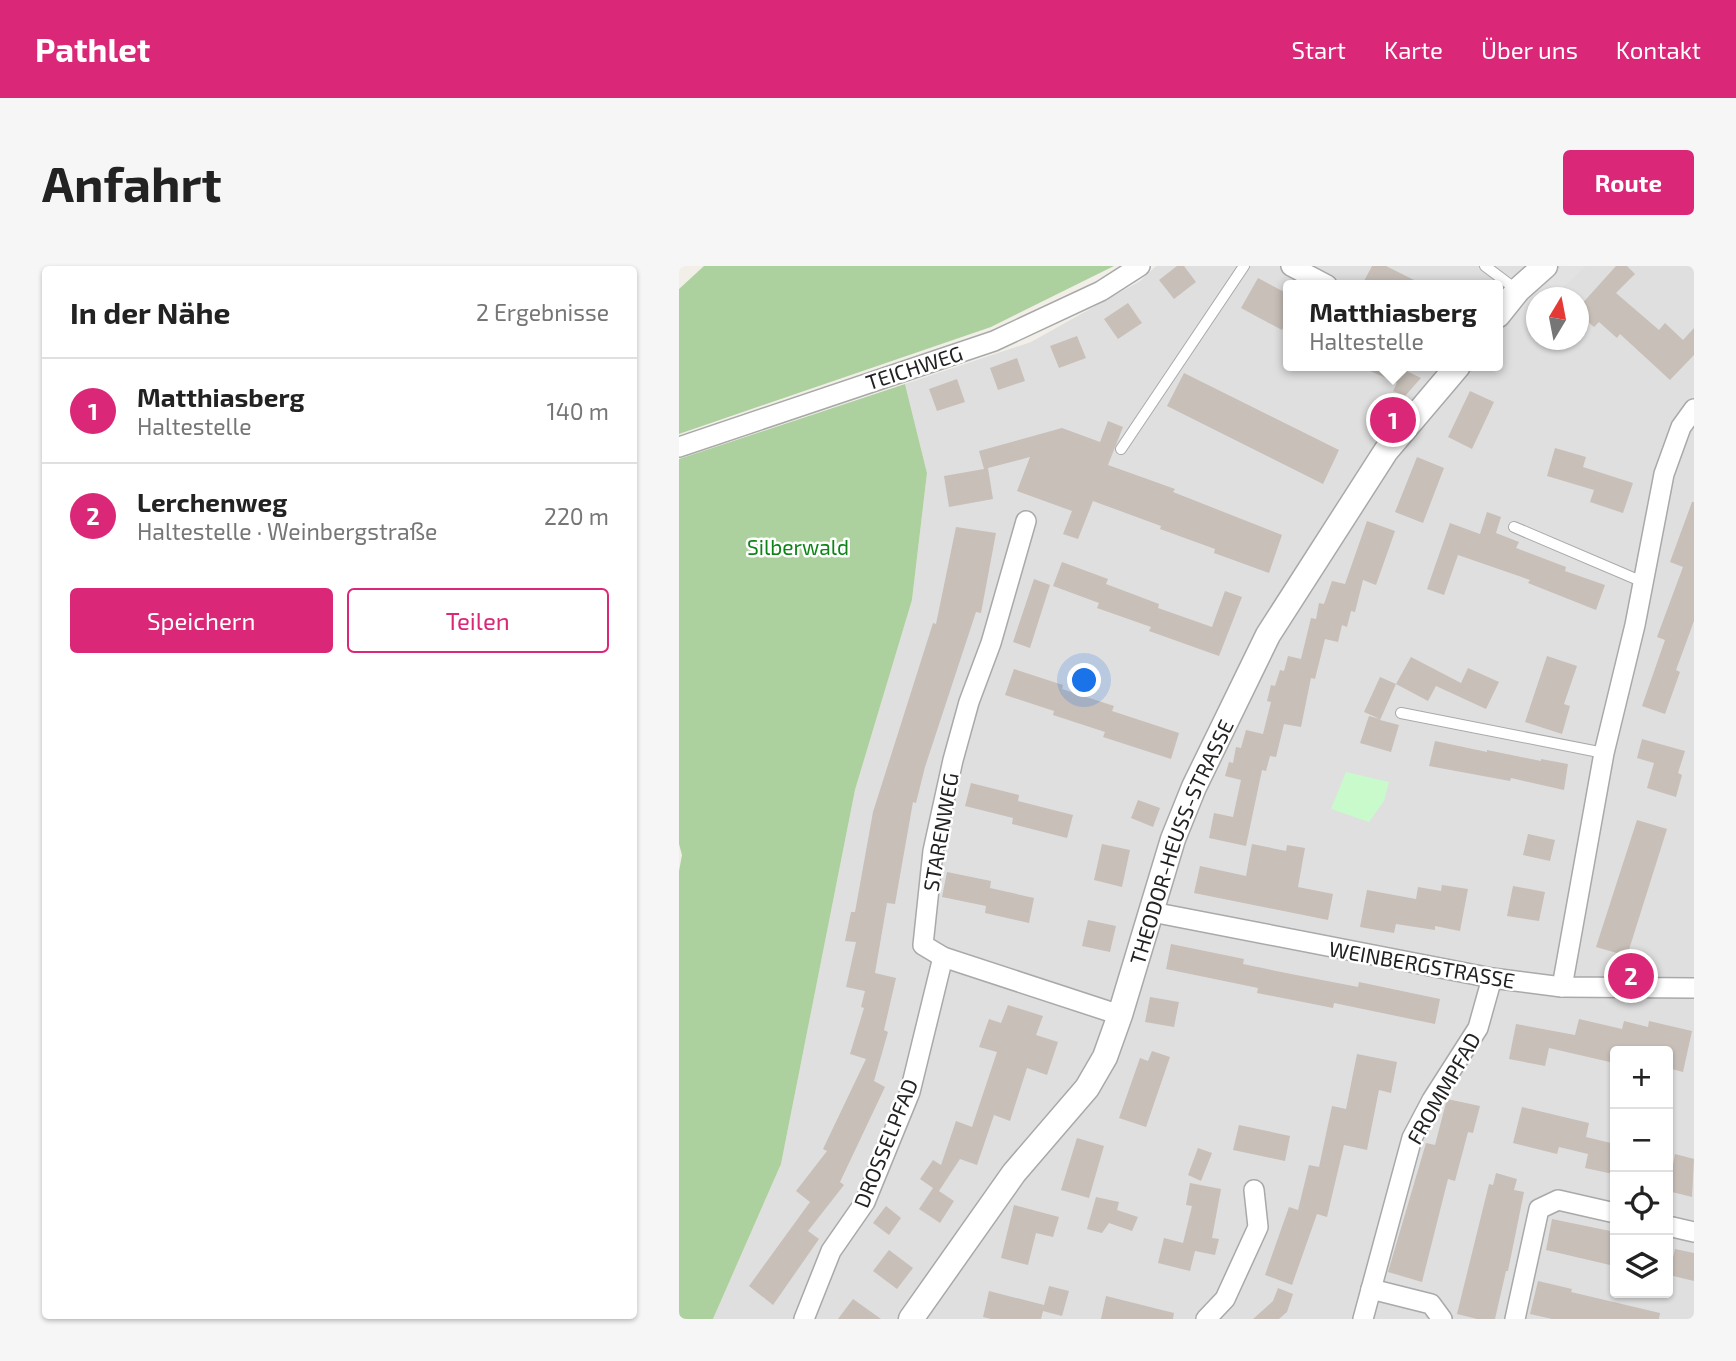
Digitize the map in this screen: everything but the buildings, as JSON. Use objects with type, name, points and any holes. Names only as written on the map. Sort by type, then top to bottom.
[{"type":"street","name":"TEICHWEG","points":[[679,447],[994,341],[1101,291],[1140,266]]},
{"type":"street","points":[[1291,266],[1318,280]]},
{"type":"street","points":[[1503,309],[1518,290],[1545,266]]},
{"type":"street","name":"THEODOR-HEUSS-STRASSE","points":[[911,1319],[1014,1173],[1087,1088],[1105,1057],[1173,839],[1194,787],[1268,635],[1386,451],[1454,371]]},
{"type":"street","points":[[1562,987],[1604,753],[1635,625],[1664,474],[1681,426],[1694,408]]},
{"type":"street","name":"STARENWEG","points":[[943,957],[923,945],[933,851],[969,702],[992,643],[1026,521]]},
{"type":"street","name":"WEINBERGSTRASSE","points":[[1152,912],[1492,978],[1562,987],[1694,988]]},
{"type":"street","points":[[943,957],[1120,1015]]},
{"type":"street","name":"DROSSELPFAD","points":[[804,1319],[831,1251],[865,1202],[910,1092],[943,957]]},
{"type":"street","name":"FROMMPFAD","points":[[1363,1319],[1412,1138],[1432,1100],[1478,1028],[1492,978]]},
{"type":"street","points":[[1206,1319],[1225,1299],[1258,1227],[1254,1190]]},
{"type":"street","points":[[1515,1319],[1539,1209],[1558,1200],[1610,1212]]},
{"type":"street","points":[[1673,1227],[1694,1232]]},
{"type":"street","points":[[1371,1289],[1431,1304],[1442,1319]]},
{"type":"lane","points":[[1121,449],[1244,266]]},
{"type":"lane","points":[[1485,266],[1518,290]]},
{"type":"lane","points":[[1514,527],[1643,582]]},
{"type":"lane","points":[[1401,713],[1604,753]]},
{"type":"shaded area","points":[[1156,266],[1694,266],[1694,1319],[713,1319],[781,1164],[855,790],[912,600],[927,473],[905,384],[1031,342],[1140,281]]},
{"type":"shaded area","points":[[1562,266],[1586,266],[1563,287],[1552,287],[1546,281]]},
{"type":"green space","points":[[704,266],[1114,266],[991,327],[679,434],[679,289]]},
{"type":"green space","name":"Silberwald","points":[[905,384],[927,473],[912,600],[855,790],[781,1164],[713,1319],[679,1319],[679,871],[682,855],[679,844],[679,459]]},
{"type":"green space","points":[[1346,772],[1389,782],[1384,801],[1369,822],[1331,809]]},
{"type":"place","name":"Matthiasberg","points":[[1393,420]]},
{"type":"place","name":"Lerchenweg","points":[[1631,976]]}]
